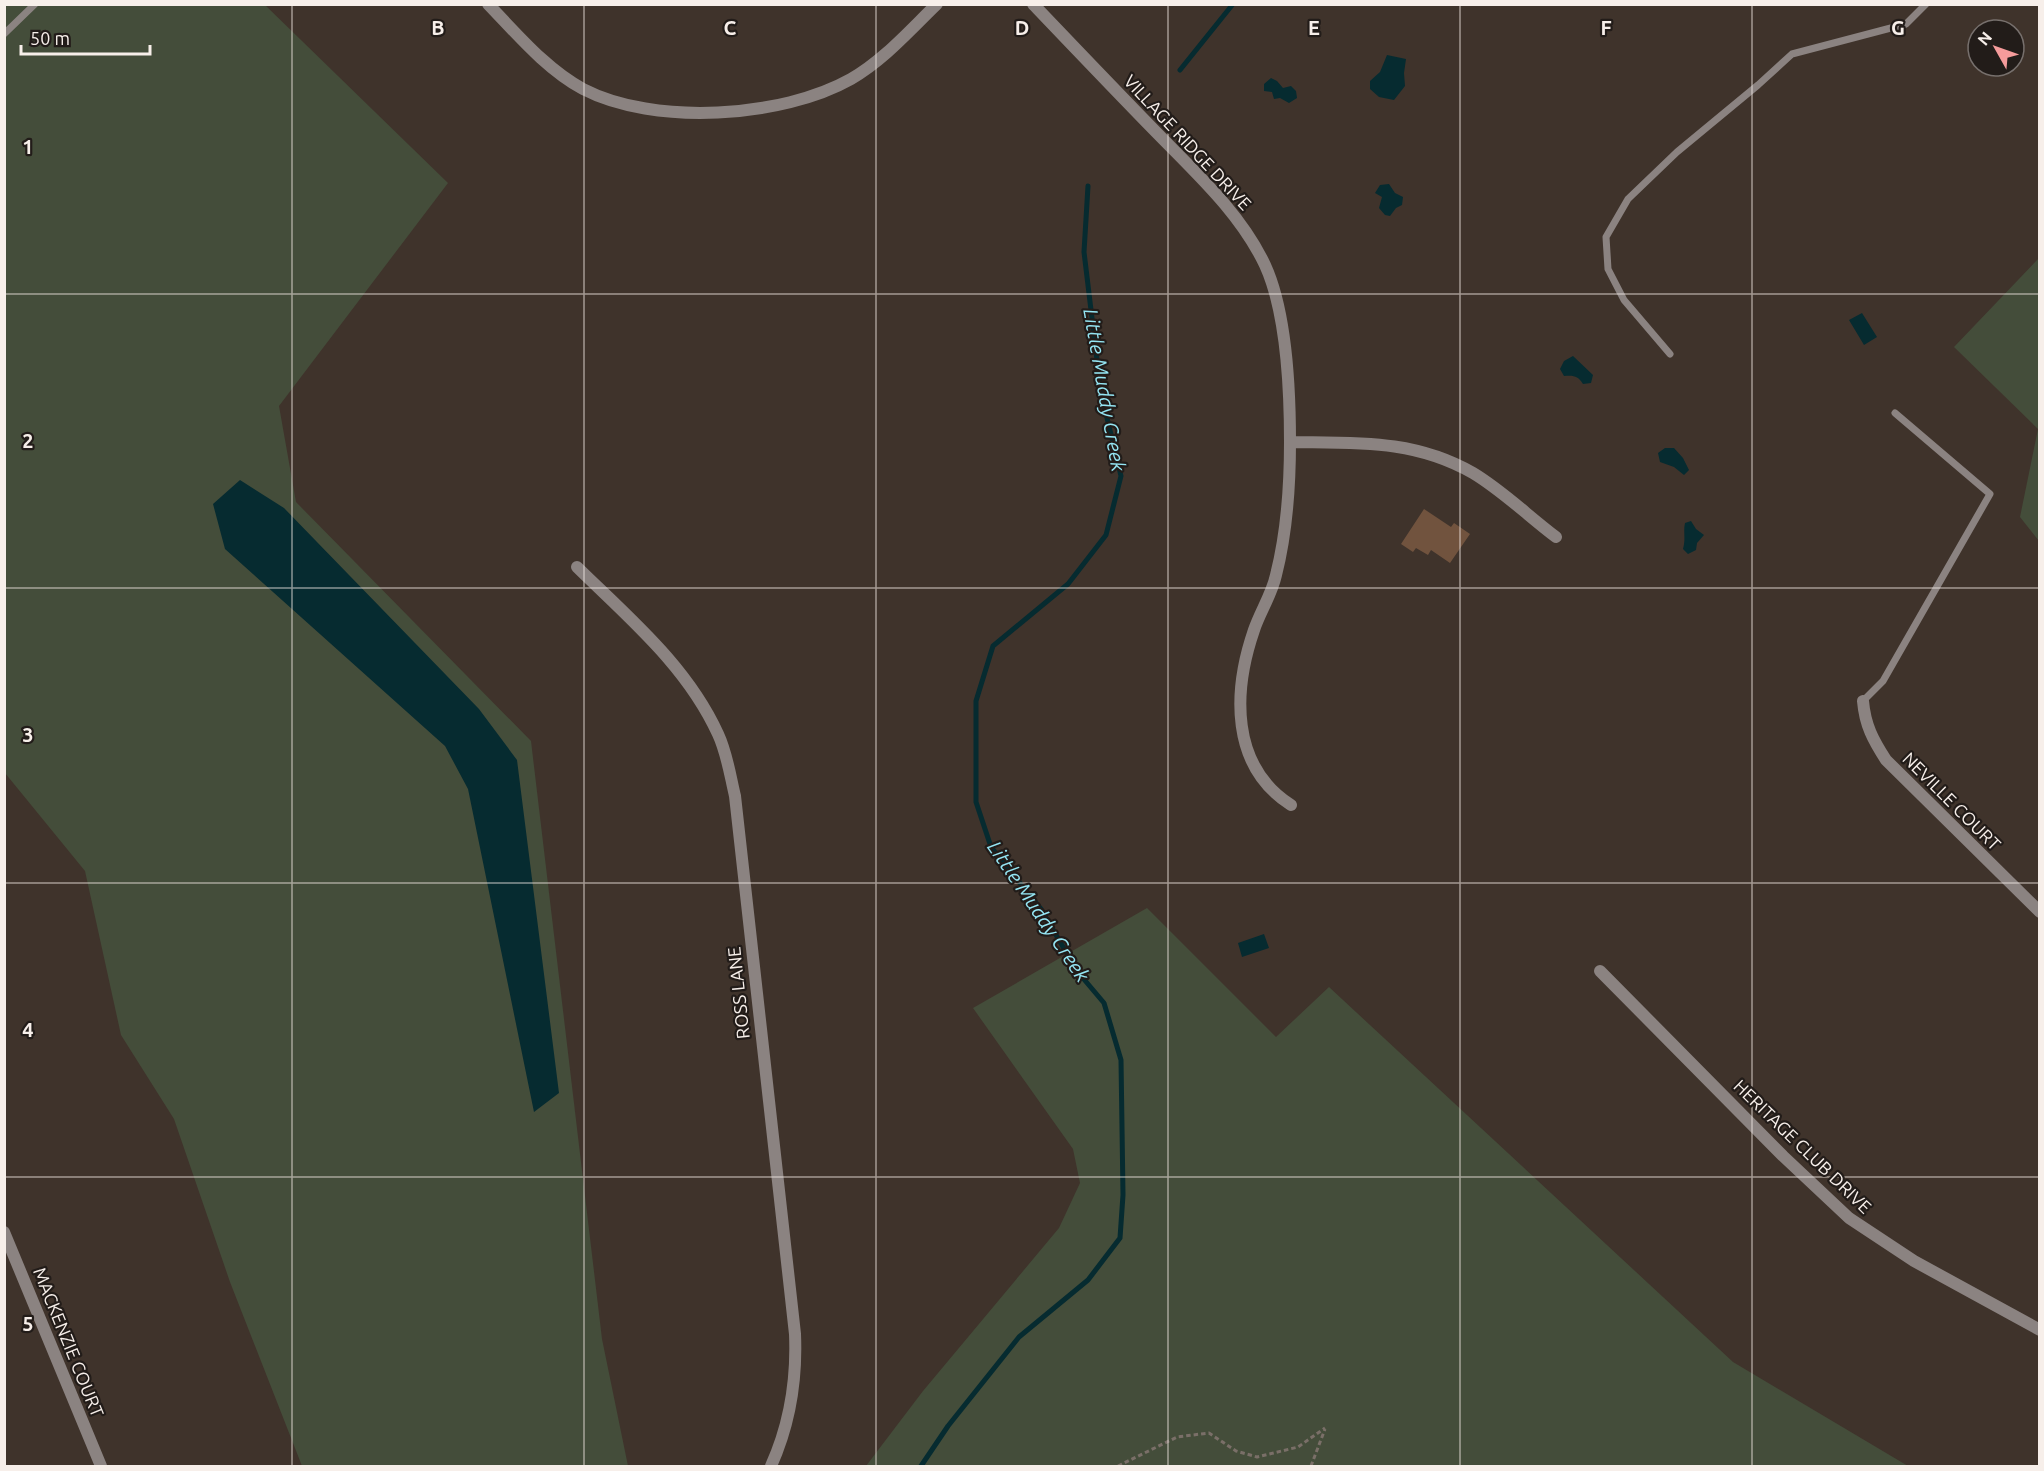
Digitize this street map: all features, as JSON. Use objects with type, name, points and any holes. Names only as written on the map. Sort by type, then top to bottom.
[{"type":"street","points":[[488,4],[560,74],[604,99],[628,106],[665,112],[717,112],[769,107],[794,102],[830,90],[873,64],[937,4]]},
{"type":"street","name":"VILLAGE RIDGE DRIVE","points":[[1033,4],[1207,184],[1240,223],[1266,267],[1282,322],[1290,442],[1283,547],[1274,585],[1254,629],[1244,666],[1240,693],[1241,719],[1255,768],[1270,789],[1291,805]]},
{"type":"street","points":[[1290,442],[1377,443],[1428,452],[1474,474],[1556,537]]},
{"type":"street","name":"ROSS LANE","points":[[577,567],[653,641],[679,670],[701,701],[719,735],[735,796],[795,1334],[796,1360],[793,1398],[784,1435],[771,1467]]},
{"type":"street","name":"NEVILLE COURT","points":[[1863,701],[1867,727],[1886,760],[2040,912]]},
{"type":"street","name":"HERITAGE CLUB DRIVE","points":[[1600,971],[1783,1156],[1849,1218],[1914,1261],[2040,1330]]},
{"type":"street","name":"MACKENZIE COURT","points":[[4,1232],[101,1467]]},
{"type":"lane","points":[[4,34],[35,4]]},
{"type":"lane","points":[[1670,354],[1624,300],[1608,269],[1605,237],[1628,199],[1677,152],[1792,54],[1906,24],[1926,4]]},
{"type":"lane","points":[[1863,701],[1883,681],[1990,494],[1895,413]]},
{"type":"path","points":[[1118,1467],[1177,1437],[1209,1434],[1236,1451],[1257,1457],[1298,1447],[1325,1428],[1311,1467]]},
{"type":"green space","points":[[5,5],[265,5],[448,183],[279,406],[296,502],[531,741],[602,1339],[628,1466],[302,1466],[230,1282],[174,1119],[121,1035],[85,871],[5,773]]},
{"type":"green space","points":[[2039,258],[2039,541],[2020,517],[2038,429],[1954,347]]},
{"type":"green space","points":[[1147,908],[1276,1037],[1329,987],[1733,1362],[1908,1466],[866,1466],[923,1391],[1059,1228],[1080,1183],[1073,1149],[973,1008]]},
{"type":"water","points":[[1387,55],[1406,59],[1405,86],[1394,100],[1379,97],[1370,89],[1370,81],[1380,72]]},
{"type":"water","points":[[1271,78],[1283,88],[1291,86],[1296,91],[1297,98],[1289,103],[1280,98],[1274,99],[1272,92],[1264,91],[1264,84]]},
{"type":"water","points":[[1389,184],[1395,193],[1403,197],[1402,205],[1396,208],[1390,216],[1385,215],[1379,208],[1382,197],[1375,193],[1380,185]]},
{"type":"water","points":[[1862,313],[1877,337],[1864,345],[1849,320]]},
{"type":"water","points":[[1573,356],[1593,375],[1591,383],[1583,384],[1575,377],[1564,376],[1560,369],[1564,361]]},
{"type":"water","points":[[1665,448],[1674,448],[1683,458],[1689,470],[1684,475],[1674,467],[1660,462],[1658,453]]},
{"type":"water","points":[[240,480],[284,508],[479,709],[517,760],[559,1093],[534,1112],[468,789],[445,746],[225,549],[213,504]]},
{"type":"water","points":[[1691,521],[1704,535],[1697,543],[1696,550],[1688,554],[1683,549],[1684,526],[1685,523]]},
{"type":"water","points":[[1264,934],[1269,948],[1242,957],[1238,943]]},
{"type":"building","points":[[1424,509],[1451,527],[1454,523],[1470,534],[1450,563],[1431,550],[1428,555],[1416,548],[1413,552],[1401,544]]},
{"type":"waterway","name":"Little Muddy Creek","points":[[1180,70],[1233,4]]},
{"type":"waterway","name":"Little Muddy Creek","points":[[921,1466],[948,1426],[1019,1337],[1088,1280],[1120,1238],[1123,1195],[1121,1060],[1104,1003],[1077,971],[1041,909],[991,847],[976,802],[976,701],[993,646],[1068,584],[1106,535],[1121,476],[1101,393],[1084,252],[1088,186]]}]
